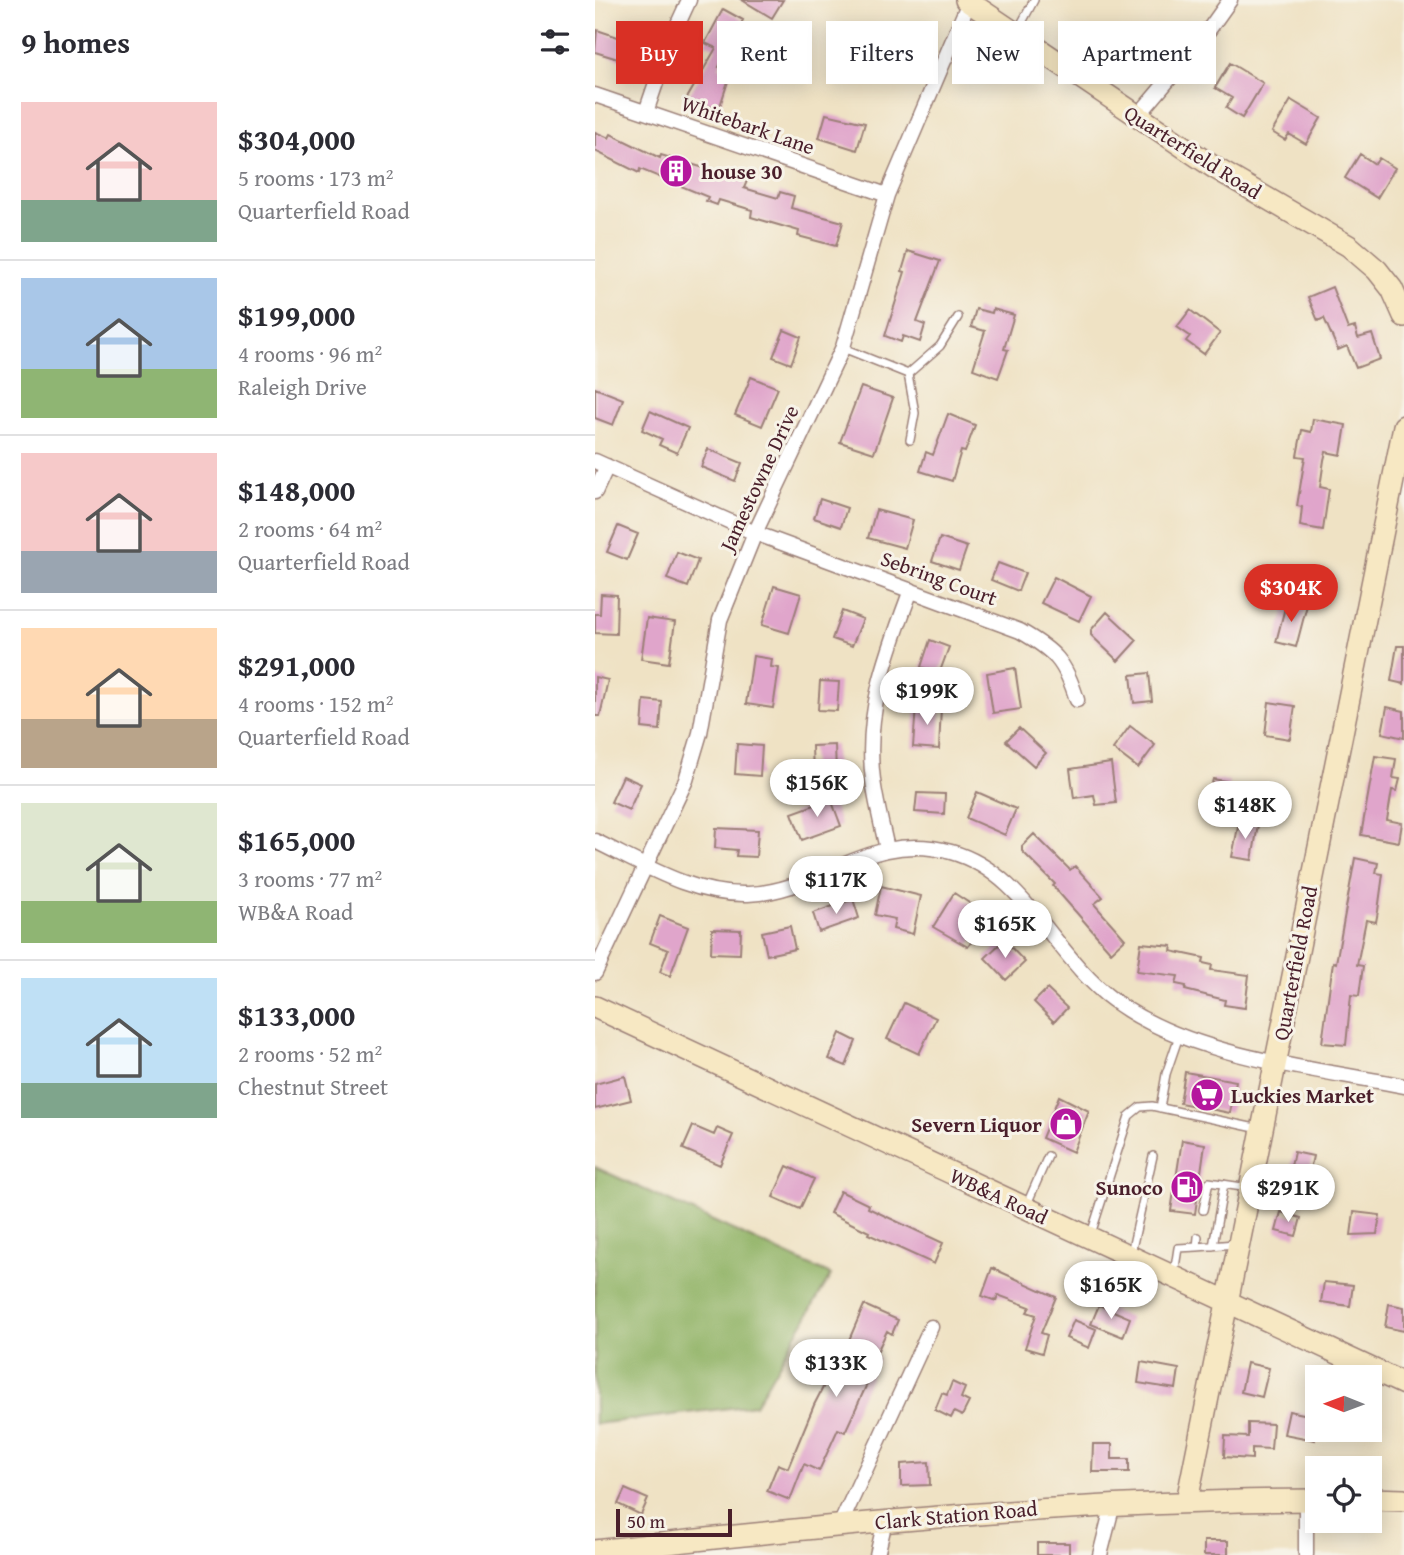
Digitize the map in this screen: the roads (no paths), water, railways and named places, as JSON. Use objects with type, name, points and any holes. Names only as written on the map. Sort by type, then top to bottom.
[{"type":"street","points":[[646,112],[671,39],[689,0]]},
{"type":"street","points":[[1137,117],[1198,45],[1230,0]]},
{"type":"street","name":"Quarterfield Road","points":[[967,1],[997,21]]},
{"type":"street","name":"Jamestowne Drive","points":[[595,973],[686,780],[700,733],[720,620],[755,533],[843,347],[887,195],[967,1]]},
{"type":"street","name":"Quarterfield Road","points":[[1044,53],[1137,117],[1356,252],[1377,270],[1392,289],[1404,316]]},
{"type":"street","name":"Whitebark Lane","points":[[595,95],[887,195]]},
{"type":"street","name":"Quarterfield Road","points":[[1187,1500],[1404,426]]},
{"type":"street","points":[[595,492],[601,463]]},
{"type":"street","name":"Sebring Court","points":[[601,463],[755,533],[990,618],[1039,642],[1057,655],[1068,670],[1077,700]]},
{"type":"street","points":[[887,849],[873,779],[873,717],[881,676],[911,590]]},
{"type":"street","points":[[595,841],[704,890],[748,894],[773,891],[887,849],[932,848],[953,852],[992,873],[1011,888],[1095,984],[1134,1014],[1179,1036],[1275,1060],[1404,1086]]},
{"type":"street","name":"WB&A Road","points":[[595,1007],[1404,1384]]},
{"type":"street","points":[[839,1525],[931,1327]]},
{"type":"street","points":[[1382,1499],[1404,1500]]},
{"type":"street","name":"Clark Station Road","points":[[595,1551],[662,1549],[839,1525],[1113,1504],[1187,1500],[1305,1500]]},
{"type":"street","points":[[1100,1555],[1113,1504]]},
{"type":"street","points":[[877,1555],[885,1521]]},
{"type":"street","points":[[1305,1555],[1308,1533]]},
{"type":"lane","points":[[1023,21],[1034,0]]},
{"type":"lane","points":[[908,374],[940,346],[958,317]]},
{"type":"lane","points":[[843,347],[908,374]]},
{"type":"lane","points":[[908,374],[915,412],[911,440]]},
{"type":"lane","points":[[1160,1108],[1166,1074],[1179,1036]]},
{"type":"lane","points":[[1090,1238],[1129,1116],[1140,1107],[1160,1108],[1261,1129]]},
{"type":"lane","points":[[1025,1208],[1048,1156]]},
{"type":"lane","points":[[1130,1257],[1153,1156]]},
{"type":"lane","points":[[1203,1210],[1209,1182],[1249,1188]]},
{"type":"lane","points":[[1213,1246],[1224,1184]]},
{"type":"lane","points":[[1197,1247],[1198,1237]]},
{"type":"lane","points":[[1174,1277],[1178,1248],[1238,1244]]},
{"type":"place","name":"house 30","points":[[676,171]]},
{"type":"place","name":"Luckies Market","points":[[1207,1095]]},
{"type":"place","name":"Severn Liquor","points":[[1066,1124]]},
{"type":"place","name":"Sunoco","points":[[1187,1187]]}]
